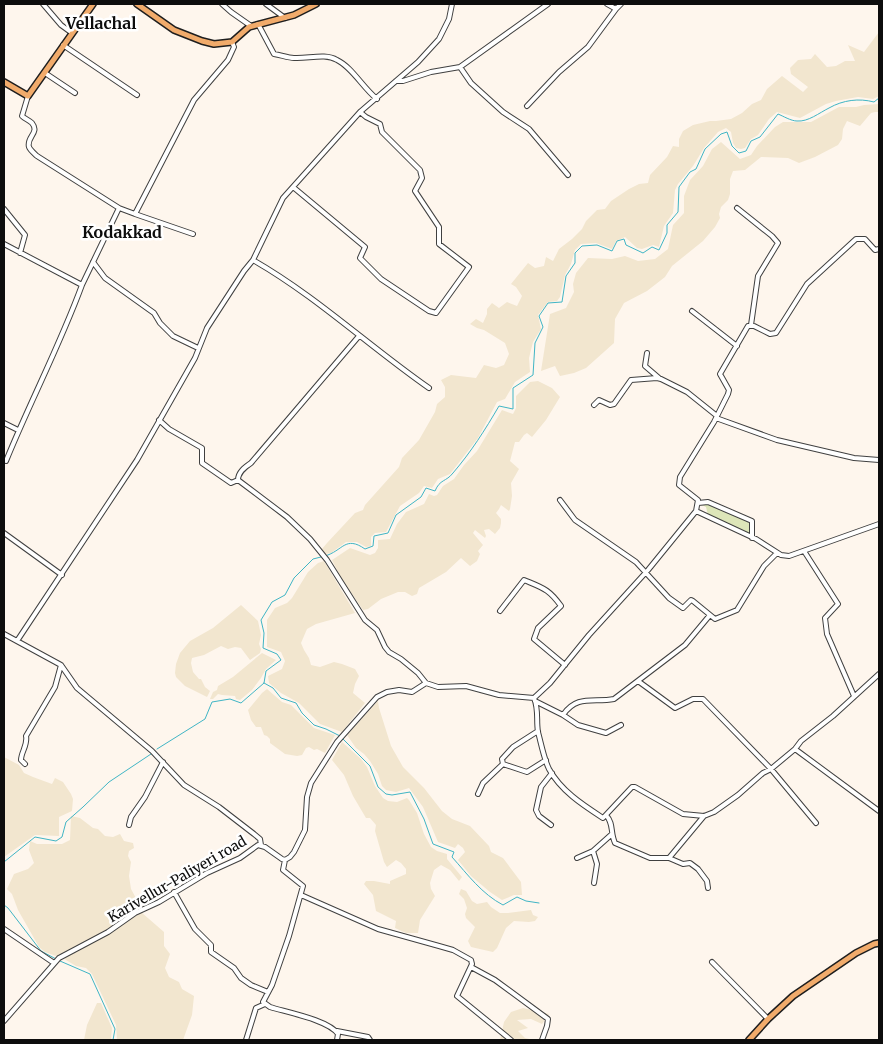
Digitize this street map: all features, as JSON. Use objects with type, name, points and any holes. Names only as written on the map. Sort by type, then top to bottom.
[{"type":"main road","points":[[4,82],[28,96],[93,4]]},
{"type":"main road","points":[[137,4],[166,25],[189,36],[214,44],[232,42],[251,26],[285,18],[305,11],[316,4]]},
{"type":"main road","points":[[749,1040],[793,996],[817,978],[856,953],[879,943]]},
{"type":"street","points":[[43,4],[61,25],[72,33]]},
{"type":"street","points":[[222,4],[251,26]]},
{"type":"street","points":[[266,4],[285,18]]},
{"type":"street","points":[[18,641],[137,460],[195,358],[198,348],[217,312],[253,260],[283,198],[360,112],[418,62],[439,39],[449,18],[452,4]]},
{"type":"street","points":[[396,81],[460,67],[548,4]]},
{"type":"street","points":[[607,4],[616,9]]},
{"type":"street","points":[[527,106],[559,72],[588,47],[620,4]]},
{"type":"street","points":[[258,24],[274,54],[293,58],[324,57],[336,59],[347,67],[367,91],[377,99]]},
{"type":"street","points":[[135,214],[194,100],[228,60],[234,47],[232,42]]},
{"type":"street","points":[[64,45],[138,95]]},
{"type":"street","points":[[460,67],[471,83],[503,112],[529,130],[568,175]]},
{"type":"street","points":[[45,73],[76,93]]},
{"type":"street","points":[[28,96],[22,116],[32,123],[34,128],[29,141],[29,147],[37,156],[119,208],[193,234]]},
{"type":"street","points":[[293,187],[365,247],[360,258],[372,272],[429,312],[436,313],[469,266],[439,244],[439,227],[415,191],[422,178],[420,170],[382,132],[380,124],[360,112]]},
{"type":"street","points":[[6,461],[18,430],[68,322],[92,262],[119,208]]},
{"type":"street","points":[[534,700],[645,573],[696,511],[698,502],[696,497],[678,482],[717,417],[729,392],[720,374],[748,326],[751,325],[758,276],[778,243],[737,208]]},
{"type":"street","points":[[4,209],[25,235],[20,253]]},
{"type":"street","points":[[751,325],[770,334],[776,333],[807,284],[856,238],[862,238],[875,250],[879,249]]},
{"type":"street","points":[[4,244],[82,285]]},
{"type":"street","points":[[253,260],[272,271],[324,308],[405,372],[430,388]]},
{"type":"street","points":[[92,262],[104,278],[154,314],[173,336],[198,348]]},
{"type":"street","points":[[692,311],[737,346]]},
{"type":"street","points":[[238,480],[242,470],[251,463],[359,336]]},
{"type":"street","points":[[647,353],[645,366],[661,379],[687,392],[717,417],[777,440],[854,458],[879,460]]},
{"type":"street","points":[[594,405],[599,400],[610,405],[614,404],[631,380],[661,379]]},
{"type":"street","points":[[159,420],[169,429],[202,448],[202,463],[206,467],[231,483],[238,480]]},
{"type":"street","points":[[4,424],[18,430]]},
{"type":"street","points":[[238,480],[296,524],[324,556],[365,620],[377,630],[385,648],[418,673],[426,683],[438,687],[466,686],[499,695],[534,700],[578,725],[606,733],[621,725]]},
{"type":"street","points":[[560,500],[575,520],[636,562],[669,598],[680,607],[683,608],[691,600],[715,619],[737,610],[764,566],[777,552]]},
{"type":"street","points":[[698,502],[708,502],[752,521],[752,538]]},
{"type":"street","points":[[696,511],[752,538],[781,555],[790,556],[879,524]]},
{"type":"street","points":[[4,534],[62,575]]},
{"type":"street","points":[[804,551],[838,604],[825,618],[827,634],[854,696]]},
{"type":"street","points":[[500,611],[524,580],[545,588],[552,593],[561,606],[538,628],[534,639],[565,665]]},
{"type":"street","points":[[563,715],[569,706],[584,700],[605,701],[614,699],[685,645],[710,615]]},
{"type":"street","points":[[4,634],[61,665],[77,688],[163,762],[184,785],[219,807],[260,839],[261,844]]},
{"type":"street","points":[[25,764],[20,757],[26,744],[26,736],[55,687],[61,665]]},
{"type":"street","points":[[534,700],[538,711],[538,731],[546,760],[552,773],[565,790],[603,818],[632,787],[647,792],[683,814],[704,816],[714,812],[738,795],[763,773],[795,750],[800,741],[833,716],[879,674]]},
{"type":"street","points":[[638,681],[675,708],[693,699],[703,700],[771,769],[816,823]]},
{"type":"street","points":[[265,1004],[264,1002],[289,936],[303,886],[283,870],[285,860],[290,858],[294,852],[304,830],[307,797],[311,783],[339,739],[377,697],[387,692],[399,690],[412,692],[426,683]]},
{"type":"street","points":[[478,794],[483,783],[502,764],[502,758],[513,747],[538,731]]},
{"type":"street","points":[[795,750],[879,810]]},
{"type":"street","points":[[502,764],[527,772],[546,760]]},
{"type":"street","points":[[128,825],[145,798],[163,762]]},
{"type":"street","points":[[550,825],[539,816],[536,810],[541,787],[552,773]]},
{"type":"street","points":[[606,815],[611,821],[615,843],[650,858],[669,858],[683,864],[690,863],[707,880],[708,888]]},
{"type":"street","points":[[669,858],[704,816]]},
{"type":"street","points":[[577,858],[593,851],[612,834]]},
{"type":"street","name":"Karivellur-Paliyeri road","points":[[4,1021],[59,958],[108,932],[135,913],[159,902],[207,873],[240,858],[261,844],[285,860]]},
{"type":"street","points":[[593,851],[597,864],[594,883]]},
{"type":"street","points":[[174,892],[195,929],[211,945],[211,952],[234,968],[241,978],[251,985],[268,992]]},
{"type":"street","points":[[301,895],[378,929],[453,950],[472,960],[457,996],[511,1040]]},
{"type":"street","points":[[4,929],[54,963]]},
{"type":"street","points":[[712,962],[768,1019]]},
{"type":"street","points":[[470,968],[496,980],[548,1018],[542,1040]]},
{"type":"street","points":[[265,1004],[323,1023],[337,1031],[368,1036],[370,1040]]},
{"type":"street","points":[[246,1040],[256,1008],[265,1004]]},
{"type":"street","points":[[337,1031],[337,1040]]},
{"type":"shaded area","points":[[879,32],[879,96],[873,99],[858,97],[836,101],[826,104],[800,118],[777,112],[769,119],[758,135],[751,139],[745,148],[741,149],[736,148],[731,132],[726,128],[718,132],[704,148],[693,166],[678,184],[675,190],[673,213],[664,226],[659,247],[653,245],[642,249],[637,248],[625,237],[616,241],[612,249],[596,243],[581,244],[575,250],[565,275],[560,297],[557,301],[548,302],[538,315],[541,329],[533,342],[529,358],[530,372],[515,382],[505,399],[497,402],[478,438],[450,474],[438,479],[432,488],[424,486],[419,493],[400,506],[386,532],[375,533],[371,537],[371,546],[366,547],[357,542],[346,542],[331,553],[325,554],[322,549],[355,513],[363,510],[365,505],[399,467],[402,458],[419,440],[435,412],[437,404],[445,397],[445,387],[441,380],[451,375],[476,378],[484,365],[496,368],[504,365],[509,354],[505,343],[470,324],[476,319],[483,323],[487,309],[492,303],[499,308],[507,302],[517,306],[522,296],[516,287],[511,284],[528,263],[535,268],[544,266],[546,257],[553,261],[559,249],[582,229],[586,221],[597,210],[605,209],[611,201],[629,189],[639,184],[648,183],[650,175],[667,157],[673,146],[679,147],[679,139],[683,131],[693,125],[731,119],[742,113],[752,104],[761,100],[767,89],[782,76],[803,92],[808,87],[791,74],[790,68],[798,60],[811,59],[815,54],[827,67],[836,66],[845,61],[855,61],[848,45],[864,52]]},
{"type":"shaded area","points":[[879,104],[879,112],[871,113],[860,126],[847,121],[843,129],[842,139],[838,145],[815,157],[799,163],[788,158],[761,157],[745,170],[733,171],[730,179],[730,194],[728,200],[721,207],[720,218],[715,227],[703,241],[672,266],[665,277],[647,291],[624,303],[615,319],[614,343],[586,368],[574,373],[560,376],[555,366],[541,371],[550,314],[566,308],[574,292],[573,284],[576,273],[588,258],[612,259],[625,256],[638,261],[655,259],[668,249],[673,225],[684,213],[684,196],[690,180],[703,166],[712,149],[721,142],[740,159],[751,155],[775,127],[783,122],[811,122],[839,107]]},
{"type":"shaded area","points":[[538,381],[552,388],[560,397],[546,420],[532,437],[527,433],[519,442],[515,442],[510,461],[519,469],[511,483],[510,509],[509,511],[501,505],[496,513],[501,519],[501,523],[500,528],[495,534],[489,529],[484,530],[485,538],[475,530],[473,533],[483,545],[478,551],[480,554],[477,561],[470,566],[461,558],[446,572],[419,588],[417,594],[412,596],[405,592],[398,592],[381,599],[368,609],[363,610],[341,578],[332,560],[350,548],[370,555],[375,553],[378,548],[378,540],[390,539],[397,524],[406,512],[424,504],[429,494],[437,495],[443,486],[454,479],[477,451],[502,410],[513,414],[516,408],[516,396],[530,382]]},
{"type":"shaded area","points":[[324,561],[355,613],[316,624],[307,629],[301,643],[311,665],[320,667],[334,662],[355,669],[359,676],[353,693],[365,703],[342,732],[320,724],[299,703],[281,693],[269,683],[268,676],[282,669],[285,661],[281,652],[267,647],[267,620],[275,608],[287,603],[292,598],[308,572],[318,563]]},
{"type":"shaded area","points":[[241,605],[258,621],[261,635],[260,653],[250,660],[241,648],[228,649],[221,646],[204,655],[192,658],[193,672],[210,691],[207,697],[185,686],[176,677],[175,673],[180,653],[190,641],[213,628]]},
{"type":"shaded area","points":[[262,653],[276,660],[266,669],[252,690],[240,700],[236,699],[235,696],[218,694],[213,699],[210,699],[218,686],[233,677]]},
{"type":"shaded area","points":[[267,689],[282,702],[291,705],[314,728],[335,735],[325,753],[309,747],[306,748],[302,755],[285,754],[270,743],[270,739],[264,735],[261,727],[256,727],[251,720],[248,710]]},
{"type":"shaded area","points":[[378,701],[391,746],[403,767],[424,788],[442,811],[452,819],[470,826],[489,846],[491,852],[503,858],[521,882],[522,895],[514,895],[502,900],[490,892],[471,876],[458,860],[465,852],[463,848],[458,844],[455,848],[438,842],[423,807],[409,788],[396,792],[386,790],[382,786],[378,774],[370,761],[356,748],[347,735]]},
{"type":"shaded area","points":[[342,742],[367,767],[375,786],[383,798],[388,801],[397,802],[407,798],[409,800],[417,813],[424,834],[431,847],[447,854],[447,859],[462,877],[459,881],[450,870],[441,865],[434,870],[430,883],[435,896],[420,920],[418,933],[406,933],[395,928],[396,921],[376,911],[373,895],[364,884],[366,881],[374,881],[390,884],[390,881],[406,874],[406,869],[396,860],[387,867],[375,831],[376,825],[370,818],[366,818],[353,796],[344,775],[332,760]]},
{"type":"shaded area","points":[[4,757],[19,765],[24,773],[33,777],[52,784],[55,778],[63,782],[73,799],[72,811],[59,817],[59,836],[35,835],[4,857]]},
{"type":"shaded area","points":[[71,816],[80,818],[93,828],[98,829],[105,836],[113,837],[120,834],[124,841],[133,843],[134,848],[129,851],[128,856],[131,862],[129,876],[131,889],[137,900],[145,899],[149,904],[136,906],[117,925],[60,956],[56,956],[45,952],[39,947],[18,910],[12,894],[7,889],[14,874],[28,869],[34,863],[29,850],[30,841],[37,844],[62,844],[70,840]]},
{"type":"shaded area","points":[[461,889],[466,891],[472,901],[477,904],[487,902],[500,913],[531,910],[533,915],[538,917],[535,921],[529,922],[514,921],[506,928],[497,948],[493,952],[471,947],[468,941],[475,927],[466,918],[467,908],[464,899],[459,894]]},
{"type":"shaded area","points":[[141,912],[164,932],[164,946],[170,954],[165,968],[169,977],[179,982],[182,989],[194,996],[192,1015],[183,1040],[117,1040],[116,1025],[92,974],[86,968],[76,966],[63,957],[113,932]]},
{"type":"shaded area","points":[[97,1003],[101,1003],[112,1028],[111,1040],[84,1040],[87,1025]]},
{"type":"shaded area","points":[[523,1008],[549,1014],[542,1024],[531,1019],[517,1020],[528,1028],[518,1031],[525,1038],[534,1040],[500,1040],[504,1022],[511,1012]]},
{"type":"green space","points":[[700,504],[708,504],[749,520],[749,533],[708,515],[706,507]]},
{"type":"waterway","points":[[325,556],[348,544],[353,543],[365,549],[373,546],[374,536],[388,533],[396,515],[421,497],[426,488],[435,491],[439,484],[460,465],[499,406],[513,409],[513,388],[533,375],[535,343],[543,327],[539,316],[548,303],[562,302],[566,276],[575,263],[575,253],[582,246],[597,245],[612,251],[617,241],[624,239],[626,245],[643,253],[652,247],[659,250],[667,233],[667,225],[678,212],[679,187],[690,172],[696,169],[705,149],[721,134],[727,132],[732,146],[739,153],[746,151],[751,141],[760,137],[778,114],[792,120],[801,121],[809,119],[840,103],[857,100],[874,102],[879,98]]},
{"type":"waterway","points":[[157,749],[205,719],[212,702],[230,699],[241,703],[264,683],[266,671],[281,660],[277,654],[263,648],[264,633],[261,620],[272,602],[285,595],[294,578],[313,559],[321,557]]},
{"type":"waterway","points":[[264,683],[273,688],[281,698],[296,703],[302,713],[314,725],[340,736]]},
{"type":"waterway","points":[[343,739],[370,766],[378,787],[386,794],[410,792],[424,819],[433,844],[454,852],[452,857],[476,884],[495,901],[503,905],[517,897],[539,903]]},
{"type":"waterway","points":[[4,862],[35,837],[56,841],[62,837],[66,822],[109,782],[151,754]]},
{"type":"waterway","points":[[4,905],[41,951],[56,959]]},
{"type":"waterway","points":[[60,961],[90,974],[115,1029],[113,1040]]},
{"type":"district","name":"Vellachal","points":[[101,23]]},
{"type":"district","name":"Kodakkad","points":[[122,232]]}]
